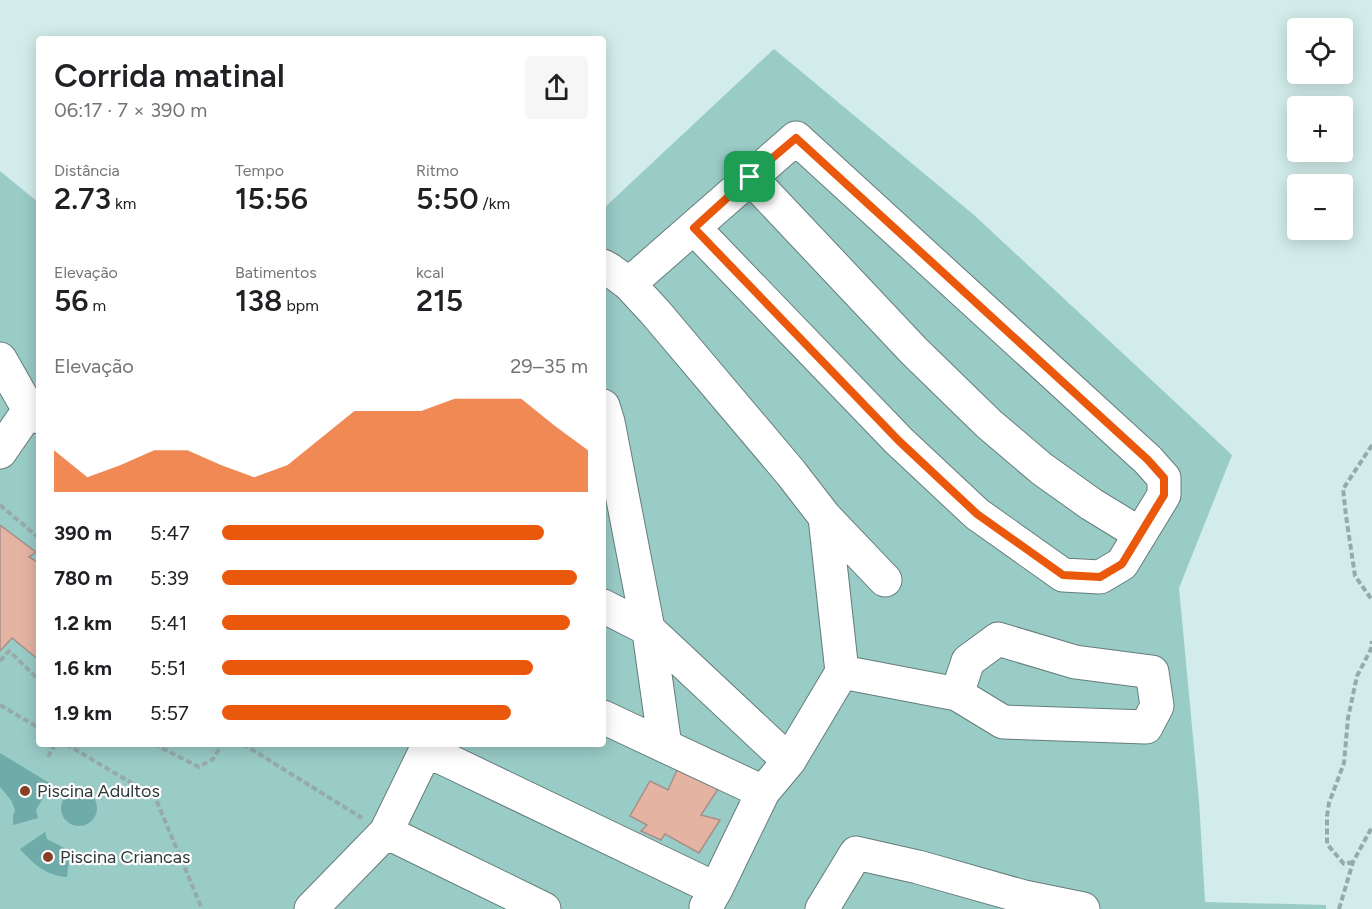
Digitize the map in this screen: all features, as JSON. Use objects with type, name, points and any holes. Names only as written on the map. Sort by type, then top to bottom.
[{"type":"lane","points":[[694,228],[899,441],[977,514],[1063,575],[1100,577],[1122,564],[1164,495],[1164,478],[1148,460],[796,138],[694,228],[616,275],[686,347],[825,518],[885,580]]},
{"type":"lane","points":[[750,177],[914,351],[989,424],[1042,469],[1091,504],[1140,534]]},
{"type":"lane","points":[[0,359],[34,413],[0,452]]},
{"type":"lane","points":[[606,422],[648,628],[665,746]]},
{"type":"lane","points":[[317,907],[386,832],[426,747],[710,899],[763,792],[789,761],[842,672],[825,518]]},
{"type":"lane","points":[[606,607],[648,628],[789,761]]},
{"type":"lane","points":[[842,672],[957,694],[1003,722],[1146,727],[1156,706],[1152,672],[1075,662],[998,639],[968,661],[957,694]]},
{"type":"lane","points":[[606,718],[763,792]]},
{"type":"lane","points":[[386,832],[544,909]]},
{"type":"lane","points":[[822,909],[856,853],[918,867],[1024,897],[1083,909]]},
{"type":"path","points":[[1372,445],[1343,489],[1355,576],[1372,600]]},
{"type":"path","points":[[0,505],[36,535]]},
{"type":"path","points":[[1353,862],[1344,864],[1327,844],[1327,816],[1329,803],[1344,764],[1348,718],[1358,676],[1371,649],[1372,641]]},
{"type":"path","points":[[0,661],[9,651],[36,677]]},
{"type":"path","points":[[0,705],[36,726]]},
{"type":"path","points":[[48,757],[53,747]]},
{"type":"path","points":[[71,747],[155,797],[202,909]]},
{"type":"path","points":[[160,747],[199,767],[213,759],[220,747]]},
{"type":"path","points":[[248,747],[386,832]]},
{"type":"path","points":[[1339,909],[1353,862],[1372,827]]},
{"type":"shaded area","points":[[774,49],[974,215],[1232,455],[1179,588],[1199,801],[1205,902],[1326,905],[1326,909],[0,909],[0,171],[36,201],[36,747],[606,747],[606,206]]},
{"type":"shaded area","name":"Piscina Adultos","points":[[0,753],[51,784],[36,810],[38,818],[13,825],[15,810],[11,800],[0,787]]},
{"type":"shaded area","name":"Piscina Adultos","points":[[79,790],[92,795],[97,808],[92,821],[79,826],[66,821],[61,808],[66,795]]},
{"type":"shaded area","name":"Piscina Criancas","points":[[45,832],[47,839],[70,851],[67,877],[41,868],[20,849]]},
{"type":"building","points":[[0,525],[36,552],[29,557],[36,561],[36,658],[12,638],[0,651]]},
{"type":"building","points":[[677,770],[718,789],[701,815],[720,820],[699,853],[665,834],[661,840],[641,831],[647,825],[630,816],[650,781],[668,790]]},
{"type":"place","name":"Piscina Adultos","points":[[25,791]]},
{"type":"place","name":"Piscina Criancas","points":[[48,857]]},
{"type":"route","points":[[796,138],[1148,460],[1164,478],[1164,495],[1122,564],[1100,577],[1063,575],[977,514],[899,441],[694,228],[750,177],[796,138]]}]
